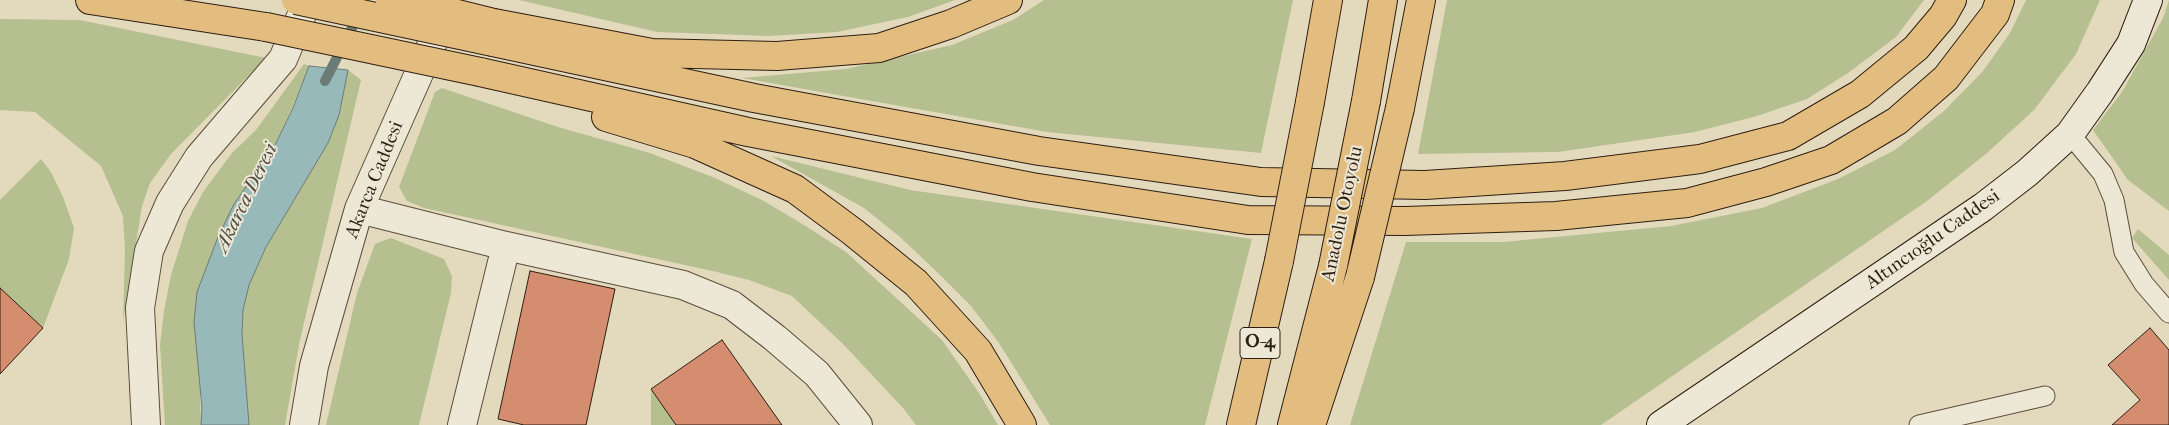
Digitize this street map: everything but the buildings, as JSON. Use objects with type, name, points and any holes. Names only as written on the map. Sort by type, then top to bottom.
[{"type":"highway","points":[[90,0],[266,27],[480,72],[748,132],[1032,187],[1248,220],[1405,221],[1556,216],[1687,202],[1766,182],[1831,160],[1896,122],[1946,78],[1995,14],[2000,0]]},
{"type":"highway","points":[[296,0],[494,32],[652,53],[777,56],[879,48],[951,24],[1008,0]]},
{"type":"highway","points":[[329,0],[433,8],[494,32],[754,98],[1039,151],[1261,182],[1426,185],[1565,176],[1700,159],[1788,136],[1860,94],[1916,48],[1943,16],[1952,0]]},
{"type":"highway","name":"O-4","points":[[1241,425],[1279,261],[1328,0]]},
{"type":"highway","name":"Anadolu Otoyolu","points":[[1292,425],[1334,266],[1366,101],[1383,0]]},
{"type":"highway","points":[[1311,425],[1360,277],[1400,108],[1421,0]]},
{"type":"highway","points":[[480,72],[580,109],[695,144],[795,189],[854,232],[916,283],[978,351],[1022,425]]},
{"type":"street","points":[[146,425],[140,308],[149,251],[170,203],[199,157],[283,59],[308,0]]},
{"type":"street","name":"Akarca Caddesi","points":[[304,425],[314,366],[359,209],[452,0]]},
{"type":"street","name":"Altıncıoğlu Caddesi","points":[[1661,425],[1983,207],[2027,173],[2070,134],[2100,92],[2131,44],[2148,0]]},
{"type":"street","points":[[359,209],[506,246],[683,285],[732,305],[817,374],[858,425]]},
{"type":"street","points":[[462,425],[506,246]]},
{"type":"lane","points":[[2070,134],[2103,174],[2114,200],[2124,252],[2144,284],[2169,313]]},
{"type":"lane","points":[[1919,425],[2045,396]]},
{"type":"green space","points":[[519,0],[955,0],[908,17],[837,32],[768,36],[657,32]]},
{"type":"green space","points":[[1044,0],[1293,0],[1261,153],[1047,132],[742,78],[846,69],[952,45],[1013,20]]},
{"type":"green space","points":[[1447,0],[1924,0],[1896,37],[1848,73],[1807,99],[1757,116],[1695,132],[1558,152],[1418,154]]},
{"type":"green space","points":[[2026,0],[2100,0],[2076,54],[2034,110],[1987,153],[1927,201],[1601,425],[1350,425],[1406,242],[1503,242],[1671,226],[1762,208],[1838,179],[1895,150],[1944,111],[1983,71],[2010,33]]},
{"type":"green space","points":[[2169,0],[2169,211],[2128,180],[2093,130],[2122,92],[2163,18]]},
{"type":"green space","points":[[0,19],[80,20],[266,58],[171,154],[150,183],[142,206],[123,322],[125,249],[123,216],[101,166],[35,112],[0,110]]},
{"type":"green space","points":[[304,64],[309,66],[275,145],[234,204],[197,292],[201,425],[165,425],[160,345],[171,275],[188,221],[203,192],[232,153],[256,130]]},
{"type":"green space","points":[[348,70],[361,80],[300,340],[285,425],[249,425],[242,334],[243,310],[249,285],[266,247],[339,115]]},
{"type":"green space","points":[[442,88],[558,127],[650,153],[715,178],[762,200],[804,225],[846,252],[942,340],[979,393],[998,425],[916,425],[903,408],[843,344],[792,296],[749,280],[717,272],[424,208],[407,201],[399,187],[435,92]]},
{"type":"green space","points":[[771,156],[910,190],[1252,239],[1205,425],[1050,425],[999,343],[971,306],[938,273],[900,237],[864,208]]},
{"type":"green space","points":[[41,159],[51,172],[63,197],[74,228],[69,259],[43,328],[0,288],[0,200]]},
{"type":"green space","points":[[2138,229],[2169,255],[2169,280],[2132,238]]},
{"type":"green space","points":[[391,238],[444,259],[452,276],[451,293],[419,425],[326,425],[357,293],[375,244]]},
{"type":"green space","points":[[651,389],[676,425],[651,425]]},
{"type":"water","points":[[309,66],[348,70],[339,115],[328,143],[266,247],[249,285],[243,310],[242,334],[249,425],[201,425],[202,408],[194,322],[197,292],[218,237],[234,204],[275,145],[293,108]]},
{"type":"waterway","name":"Akarca Deresi","points":[[325,81],[353,26],[363,0]]}]
